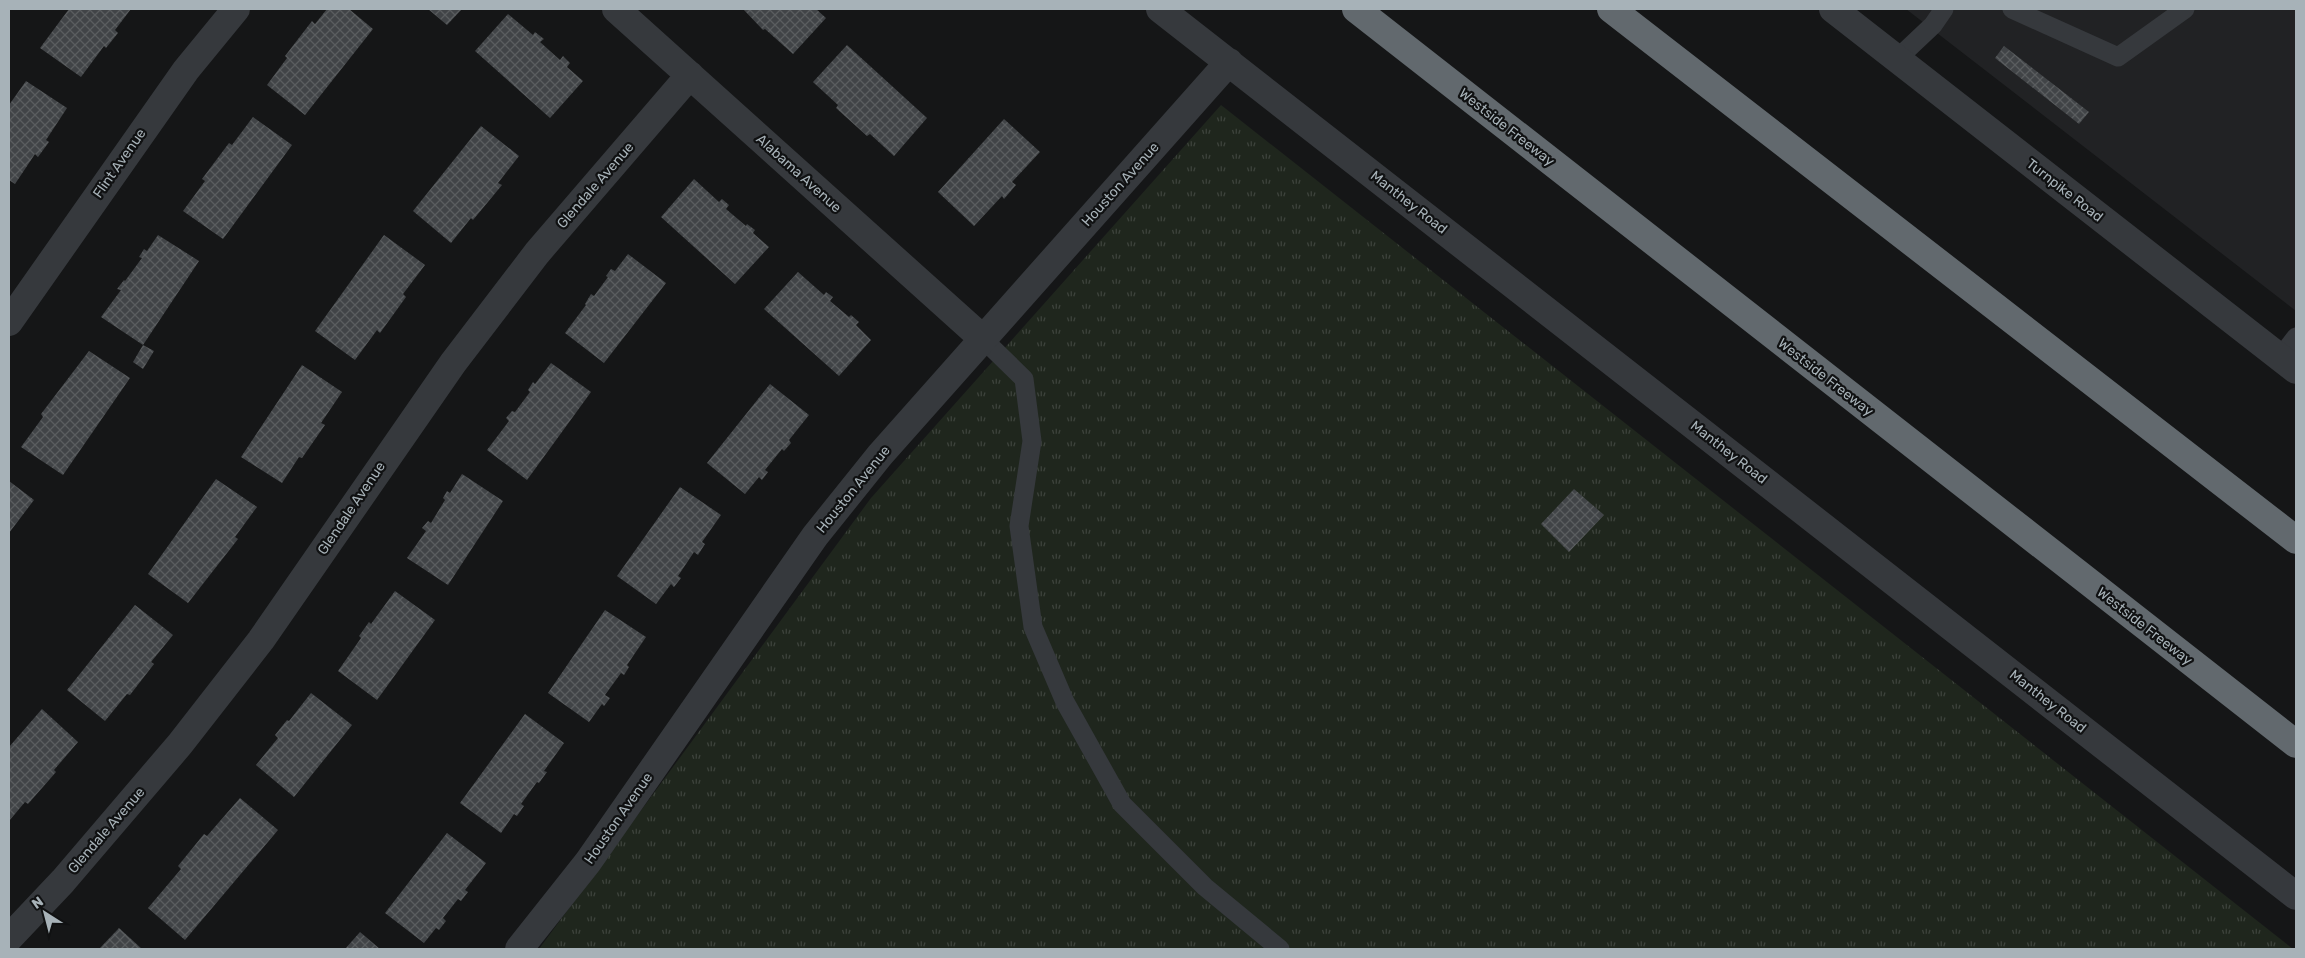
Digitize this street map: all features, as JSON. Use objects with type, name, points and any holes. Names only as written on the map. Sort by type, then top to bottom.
[{"type":"highway","name":"Westside Freeway","points":[[1356,9],[2296,744]]},
{"type":"highway","points":[[1611,9],[2296,540]]},
{"type":"street","name":"Flint Avenue","points":[[9,322],[180,78],[236,9]]},
{"type":"street","name":"Alabama Avenue","points":[[616,9],[982,338]]},
{"type":"street","name":"Manthey Road","points":[[1160,9],[2296,896]]},
{"type":"street","name":"Turnpike Road","points":[[1833,9],[2291,355]]},
{"type":"street","name":"Houston Avenue","points":[[519,949],[588,862],[815,536],[880,454],[1229,62]]},
{"type":"street","name":"Glendale Avenue","points":[[9,938],[63,881],[180,744],[261,640],[399,439],[465,347],[537,253],[690,75]]},
{"type":"lane","points":[[1897,59],[1933,25],[1944,9]]},
{"type":"lane","points":[[2012,9],[2118,57],[2185,9]]},
{"type":"lane","points":[[982,338],[1024,379],[1032,441],[1019,526],[1034,627],[1065,702],[1122,804],[1205,887],[1280,949]]},
{"type":"shaded area","points":[[1906,9],[2296,9],[2296,311]]},
{"type":"green space","points":[[1221,105],[2293,949],[539,949],[871,498]]},
{"type":"building","points":[[69,9],[131,9],[115,30],[118,33],[106,48],[104,46],[81,77],[40,48]]},
{"type":"building","points":[[327,9],[349,9],[373,29],[305,115],[267,85],[287,58],[285,56],[312,21],[315,24]]},
{"type":"building","points":[[428,9],[462,9],[447,25]]},
{"type":"building","points":[[743,9],[816,9],[826,18],[793,54],[765,29],[763,30]]},
{"type":"building","points":[[508,14],[533,35],[535,32],[544,39],[540,42],[560,60],[563,56],[570,63],[567,67],[583,81],[550,118],[475,51]]},
{"type":"building","points":[[847,45],[927,118],[894,156],[870,134],[867,136],[836,108],[838,105],[813,82]]},
{"type":"building","points":[[2004,46],[2089,112],[2079,124],[1995,58]]},
{"type":"building","points":[[26,81],[67,108],[46,140],[49,142],[38,157],[35,154],[15,184],[9,180],[9,105]]},
{"type":"building","points":[[253,117],[292,145],[223,239],[183,211],[205,181],[202,179],[229,143],[232,145]]},
{"type":"building","points":[[1004,119],[1040,152],[1012,182],[1016,185],[1004,199],[1002,196],[974,226],[938,192]]},
{"type":"building","points":[[481,126],[519,156],[498,183],[502,185],[451,243],[413,211]]},
{"type":"building","points":[[694,179],[719,202],[722,199],[729,205],[726,209],[746,226],[747,224],[755,230],[753,233],[769,247],[735,284],[661,217]]},
{"type":"building","points":[[158,235],[199,261],[143,345],[101,317],[121,290],[117,289],[142,258],[139,257],[144,249],[147,251]]},
{"type":"building","points":[[384,235],[425,265],[403,294],[406,297],[380,333],[377,330],[355,360],[315,331]]},
{"type":"building","points":[[628,254],[666,283],[604,363],[565,333],[586,305],[591,294],[594,296],[608,277],[606,276],[611,269],[615,271]]},
{"type":"building","points":[[798,272],[824,295],[826,292],[833,297],[830,301],[849,317],[851,315],[859,322],[856,325],[871,340],[839,376],[764,309]]},
{"type":"building","points":[[143,345],[154,351],[143,369],[133,362]]},
{"type":"building","points":[[89,351],[130,378],[63,475],[21,447],[43,417],[41,414]]},
{"type":"building","points":[[551,363],[591,392],[527,480],[487,450],[509,421],[506,418],[512,411],[515,412],[530,392],[528,390],[533,382],[535,384]]},
{"type":"building","points":[[302,365],[342,392],[321,423],[325,425],[302,458],[299,457],[282,483],[241,457]]},
{"type":"building","points":[[770,384],[809,415],[789,440],[791,443],[784,451],[782,449],[765,470],[768,472],[762,480],[759,477],[745,494],[707,463]]},
{"type":"building","points":[[462,474],[503,501],[448,585],[407,558],[426,531],[422,528],[428,521],[431,523],[445,500],[443,498],[447,491],[450,493]]},
{"type":"building","points":[[216,479],[257,507],[235,537],[238,539],[188,603],[148,574]]},
{"type":"building","points":[[9,481],[34,500],[9,533]]},
{"type":"building","points":[[680,487],[721,515],[702,542],[705,544],[698,555],[694,552],[678,576],[681,578],[674,587],[671,584],[656,604],[617,576]]},
{"type":"building","points":[[1574,489],[1604,515],[1569,552],[1541,524]]},
{"type":"building","points":[[395,591],[435,620],[377,700],[338,671],[361,638],[359,636],[369,622],[371,624]]},
{"type":"building","points":[[135,605],[173,635],[151,662],[154,664],[130,695],[127,694],[105,721],[67,690]]},
{"type":"building","points":[[605,610],[646,637],[627,665],[629,667],[624,675],[621,673],[605,695],[610,698],[604,706],[602,704],[589,722],[548,693]]},
{"type":"building","points":[[311,693],[352,725],[294,797],[256,765],[278,738],[275,735],[287,720],[289,721]]},
{"type":"building","points":[[42,709],[78,742],[54,770],[56,772],[28,804],[25,802],[9,821],[9,747]]},
{"type":"building","points":[[525,714],[564,743],[544,771],[547,772],[521,804],[524,806],[517,816],[514,814],[501,833],[460,803]]},
{"type":"building","points":[[240,798],[278,830],[185,940],[148,908],[181,869],[178,866],[204,834],[207,836]]},
{"type":"building","points":[[447,833],[486,863],[465,890],[468,892],[461,901],[458,899],[443,918],[446,921],[439,930],[436,928],[424,943],[385,913]]},
{"type":"building","points":[[119,928],[142,949],[99,949]]},
{"type":"building","points":[[360,932],[380,949],[345,949]]}]
